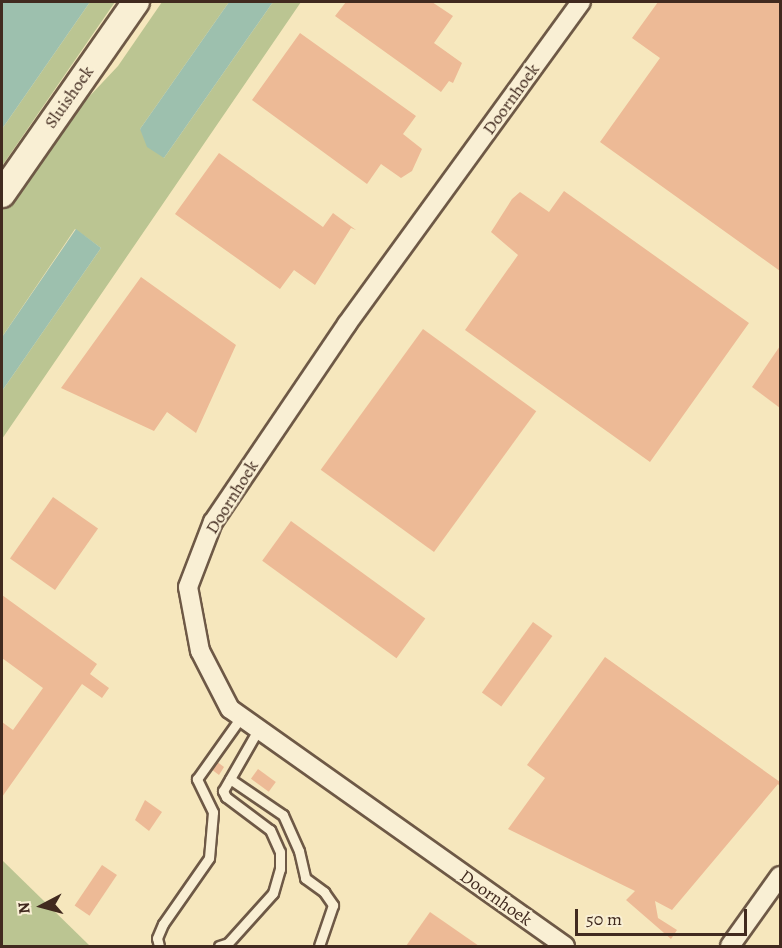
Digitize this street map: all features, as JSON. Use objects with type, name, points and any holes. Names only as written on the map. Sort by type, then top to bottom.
[{"type":"street","name":"Sluishoek","points":[[2,194],[136,2]]},
{"type":"street","name":"Doornhoek","points":[[565,946],[230,709],[200,651],[188,587],[213,522],[347,324],[581,2]]},
{"type":"street","points":[[730,946],[780,876]]},
{"type":"lane","points":[[159,946],[157,938],[163,924],[209,858],[213,812],[197,779],[241,717]]},
{"type":"lane","points":[[219,946],[228,943],[273,893],[280,869],[280,852],[270,830],[226,797],[223,791],[258,730]]},
{"type":"lane","points":[[230,778],[283,815],[299,851],[305,878],[324,892],[333,905],[319,946]]},
{"type":"green space","points":[[90,2],[115,2],[2,166],[2,129]]},
{"type":"green space","points":[[162,2],[229,2],[140,129],[164,158],[273,2],[301,2],[2,439],[2,391],[101,248],[75,229],[2,337],[2,209],[53,135],[118,66]]},
{"type":"green space","points":[[2,860],[90,946],[2,946]]},
{"type":"shaded area","points":[[2,2],[90,2],[2,129]]},
{"type":"shaded area","points":[[229,2],[273,2],[164,158],[147,147],[140,129]]},
{"type":"shaded area","points":[[76,229],[101,248],[2,391],[2,337]]},
{"type":"building","points":[[346,2],[432,2],[453,16],[434,43],[462,63],[453,83],[449,81],[441,92],[335,16]]},
{"type":"building","points":[[658,2],[780,2],[780,271],[600,142],[660,58],[632,38]]},
{"type":"building","points":[[300,33],[416,116],[403,134],[422,149],[412,171],[401,178],[381,164],[367,184],[252,100]]},
{"type":"building","points":[[219,153],[323,227],[333,213],[356,230],[351,228],[315,285],[294,270],[280,289],[175,214]]},
{"type":"building","points":[[564,191],[749,323],[650,462],[465,330],[518,255],[491,232],[512,199],[520,192],[549,212]]},
{"type":"building","points":[[141,277],[236,345],[196,433],[167,412],[154,431],[61,388]]},
{"type":"building","points":[[423,329],[536,411],[434,552],[321,470]]},
{"type":"building","points":[[780,346],[780,408],[752,387]]},
{"type":"building","points":[[53,497],[98,529],[55,590],[10,558]]},
{"type":"building","points":[[291,521],[425,619],[396,658],[262,561]]},
{"type":"building","points":[[2,595],[97,664],[90,674],[109,688],[102,698],[82,684],[2,797],[2,722],[13,730],[43,688],[2,658]]},
{"type":"building","points":[[533,622],[552,636],[501,706],[482,692]]},
{"type":"building","points":[[605,657],[780,782],[780,787],[778,784],[672,910],[655,901],[658,918],[677,930],[671,939],[626,900],[635,891],[508,829],[545,778],[527,765]]},
{"type":"building","points":[[216,761],[224,767],[219,775],[211,769]]},
{"type":"building","points":[[258,769],[276,782],[269,792],[251,779]]},
{"type":"building","points":[[145,800],[162,812],[149,831],[135,820]]},
{"type":"building","points":[[102,865],[117,875],[90,916],[75,906]]},
{"type":"building","points":[[430,912],[479,946],[406,946]]}]
